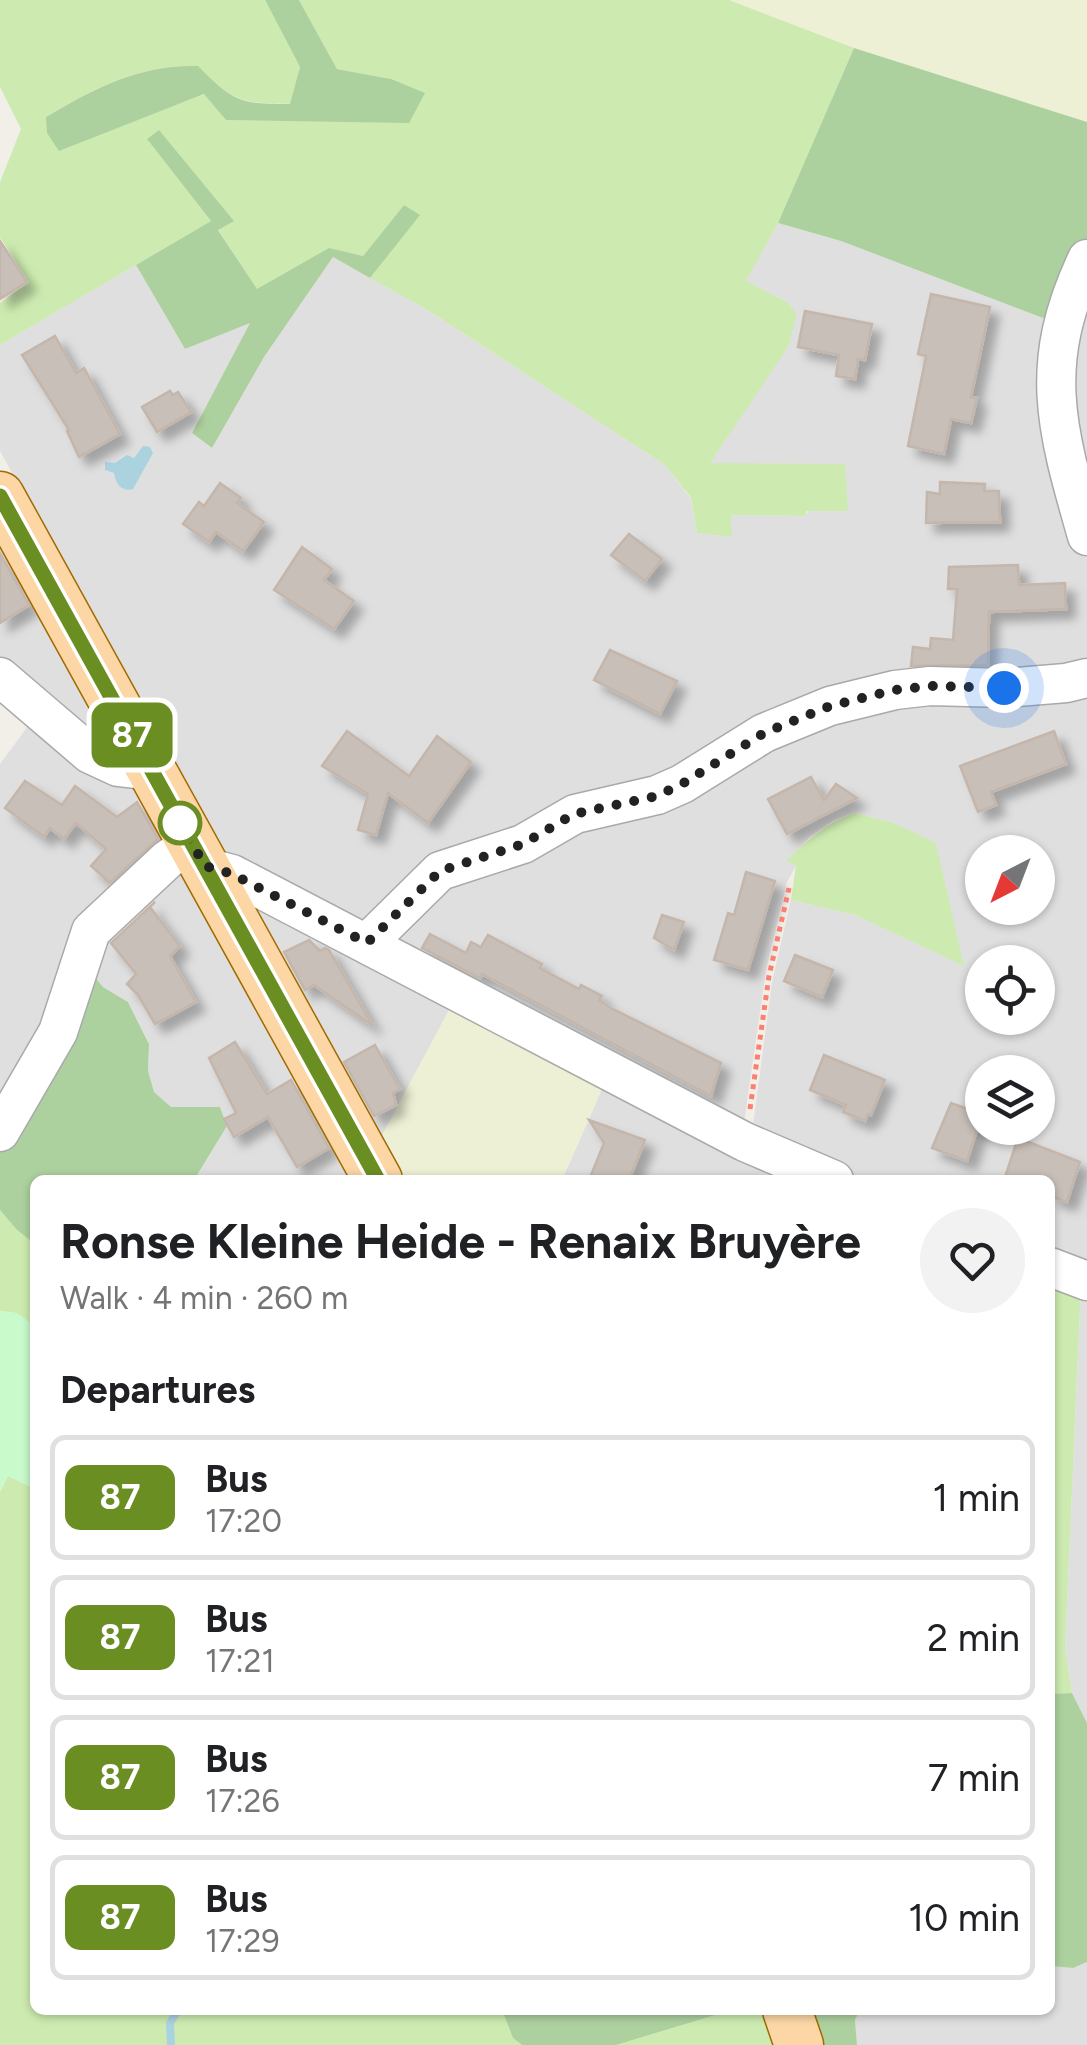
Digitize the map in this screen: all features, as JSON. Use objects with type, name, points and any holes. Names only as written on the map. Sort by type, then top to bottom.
[{"type":"main road","points":[[0,496],[375,1175]]},
{"type":"main road","points":[[789,2015],[798,2045]]},
{"type":"street","points":[[1087,259],[1063,316],[1056,356],[1055,399],[1087,536]]},
{"type":"street","points":[[0,676],[90,754],[118,767],[152,771]]},
{"type":"street","points":[[367,943],[440,871],[523,844],[574,814],[657,796],[764,733],[830,706],[930,686],[1004,688],[1066,684],[1087,678]]},
{"type":"street","points":[[0,1132],[58,1032],[91,931],[168,859],[198,855],[745,1142],[822,1175]]},
{"type":"street","points":[[1055,1269],[1087,1281]]},
{"type":"path","points":[[745,1142],[769,976],[788,888]]},
{"type":"shaded area","points":[[778,223],[841,241],[1056,323],[1075,518],[1087,559],[1087,671],[895,686],[680,780],[585,806],[367,937],[212,858],[191,799],[0,451],[0,345],[136,265],[185,349],[251,322],[192,433],[212,448],[264,357],[333,257],[429,311],[665,465],[691,499],[697,533],[731,537],[731,515],[805,516],[845,464],[709,464],[788,346],[796,314],[787,302],[745,281]]},
{"type":"shaded area","points":[[1087,271],[1087,517],[1076,479],[1072,303]]},
{"type":"shaded area","points":[[0,534],[116,752],[0,669]]},
{"type":"shaded area","points":[[1087,683],[1087,1276],[1055,1264],[1055,1175],[834,1175],[751,1140],[772,982],[791,900],[855,915],[963,965],[936,844],[894,823],[855,813],[834,820],[810,837],[788,862],[797,864],[787,882],[766,971],[742,1136],[374,943],[442,875],[848,707]]},
{"type":"shaded area","points":[[37,714],[133,779],[173,850],[124,890],[0,1119],[0,764]]},
{"type":"shaded area","points":[[174,859],[352,1175],[197,1175],[227,1126],[220,1107],[171,1107],[153,1092],[148,1071],[149,1043],[128,1002],[103,987],[86,966]]},
{"type":"shaded area","points":[[268,898],[457,995],[376,1147],[244,913]]},
{"type":"shaded area","points":[[608,1075],[812,1175],[564,1175]]},
{"type":"shaded area","points":[[1081,1285],[1087,1287],[1087,1723],[1072,1693],[1065,1650]]},
{"type":"shaded area","points":[[1087,1962],[1087,2045],[857,2045],[858,2015],[1055,2015],[1055,1966],[1073,1968]]},
{"type":"green space","points":[[0,0],[265,0],[300,67],[291,104],[248,101],[230,94],[197,66],[176,66],[118,80],[46,117],[136,120],[205,94],[226,120],[409,122],[391,79],[337,69],[299,0],[729,0],[854,48],[778,223],[746,281],[787,302],[797,314],[788,347],[710,463],[845,464],[848,511],[807,511],[805,516],[731,515],[732,537],[697,533],[691,498],[665,465],[429,311],[370,278],[419,215],[404,205],[363,256],[329,249],[257,290],[218,229],[233,220],[159,131],[148,140],[211,221],[0,345],[0,303],[28,283],[0,237],[0,182],[21,129],[0,87]]},
{"type":"green space","points":[[265,0],[299,0],[337,69],[391,79],[425,93],[409,123],[226,120],[204,94],[59,151],[47,133],[46,117],[100,88],[157,69],[198,66],[238,99],[290,104],[300,67]]},
{"type":"green space","points":[[729,0],[1087,0],[1087,122],[854,48]]},
{"type":"green space","points":[[854,48],[1087,122],[1087,244],[1056,323],[841,241],[778,223]]},
{"type":"green space","points":[[159,130],[234,221],[218,230],[257,289],[329,248],[363,256],[404,205],[420,215],[370,278],[333,257],[264,357],[212,448],[192,433],[250,323],[185,349],[136,265],[211,221],[147,139]]},
{"type":"green space","points":[[855,813],[894,823],[936,843],[964,966],[855,915],[791,900],[796,865],[786,861],[826,827]]},
{"type":"green space","points":[[86,966],[103,987],[128,1002],[149,1044],[148,1071],[154,1092],[171,1107],[220,1107],[227,1126],[197,1175],[30,1175],[30,1240],[0,1210],[0,1143]]},
{"type":"green space","points":[[457,995],[608,1075],[564,1175],[392,1175],[376,1147]]},
{"type":"green space","points":[[0,1210],[30,1240],[30,1323],[16,1313],[0,1311]]},
{"type":"green space","points":[[1055,1275],[1081,1285],[1065,1650],[1072,1693],[1055,1694]]},
{"type":"green space","points":[[0,1311],[16,1313],[30,1323],[30,1487],[8,1476],[0,1492]]},
{"type":"green space","points":[[8,1476],[30,1487],[30,2015],[504,2015],[513,2038],[522,2045],[0,2045],[0,1492]]},
{"type":"green space","points":[[1072,1693],[1087,1723],[1087,1962],[1073,1968],[1055,1966],[1055,1694]]},
{"type":"green space","points":[[504,2015],[715,2015],[616,2045],[522,2045],[513,2038]]},
{"type":"green space","points":[[715,2015],[770,2015],[780,2045],[616,2045]]},
{"type":"green space","points":[[813,2015],[858,2015],[857,2045],[822,2045]]},
{"type":"water","points":[[143,446],[150,447],[153,453],[133,489],[122,488],[114,473],[105,470],[105,462],[115,463],[127,455],[134,458]]},
{"type":"building","points":[[0,241],[27,282],[0,299]]},
{"type":"building","points":[[931,294],[990,307],[971,397],[977,398],[971,423],[951,419],[944,454],[908,446],[926,356],[918,354]]},
{"type":"building","points":[[805,311],[872,324],[865,360],[858,359],[855,379],[836,376],[839,355],[798,347]]},
{"type":"building","points":[[55,336],[76,373],[84,368],[120,434],[79,457],[69,430],[22,355]]},
{"type":"building","points":[[170,391],[173,395],[178,392],[191,412],[157,432],[142,407]]},
{"type":"building","points":[[940,482],[985,484],[984,491],[999,491],[1000,522],[926,523],[927,492],[940,494]]},
{"type":"building","points":[[220,483],[241,498],[237,503],[264,522],[243,551],[216,532],[209,542],[183,524],[199,502],[204,506]]},
{"type":"building","points":[[629,534],[662,559],[645,581],[611,555]]},
{"type":"building","points":[[302,547],[332,569],[324,580],[354,601],[334,629],[274,590]]},
{"type":"building","points":[[0,553],[29,605],[0,623]]},
{"type":"building","points":[[1018,565],[1019,585],[1065,583],[1066,609],[989,612],[988,665],[911,666],[913,647],[930,649],[931,638],[953,640],[957,589],[948,589],[949,567]]},
{"type":"building","points":[[610,650],[677,681],[660,714],[594,680]]},
{"type":"building","points":[[347,731],[409,776],[437,736],[471,762],[428,823],[388,793],[376,835],[358,830],[368,794],[322,766]]},
{"type":"building","points":[[1054,731],[1066,764],[991,792],[996,805],[978,812],[960,766]]},
{"type":"building","points":[[811,777],[824,800],[836,784],[857,798],[787,834],[768,799]]},
{"type":"building","points":[[25,781],[62,805],[75,786],[117,817],[137,802],[158,839],[110,883],[91,866],[106,849],[76,823],[64,839],[50,828],[44,837],[5,808]]},
{"type":"building","points":[[746,872],[775,881],[748,970],[714,960],[728,913],[734,915]]},
{"type":"building","points":[[155,902],[150,907],[180,946],[170,956],[196,1002],[155,1024],[127,984],[136,974],[111,943]]},
{"type":"building","points":[[662,915],[684,922],[674,950],[654,938]]},
{"type":"building","points":[[430,934],[466,953],[471,942],[481,947],[488,935],[579,989],[581,985],[602,996],[599,1000],[611,1008],[721,1063],[711,1096],[482,974],[480,978],[422,948]]},
{"type":"building","points":[[309,940],[320,951],[329,950],[373,1026],[314,985],[305,990],[284,952]]},
{"type":"building","points":[[795,955],[833,970],[822,997],[784,981]]},
{"type":"building","points":[[235,1042],[267,1094],[291,1080],[329,1148],[297,1167],[268,1117],[234,1137],[224,1119],[236,1113],[209,1058]]},
{"type":"building","points":[[375,1045],[400,1089],[393,1093],[396,1105],[374,1116],[344,1062]]},
{"type":"building","points":[[824,1055],[885,1080],[865,1121],[843,1112],[846,1105],[810,1090]]},
{"type":"building","points":[[951,1103],[965,1108],[965,1145],[972,1145],[967,1161],[932,1148]]},
{"type":"building","points":[[589,1120],[645,1140],[631,1175],[591,1175],[604,1143]]},
{"type":"building","points":[[1016,1145],[1036,1145],[1080,1162],[1067,1202],[1055,1198],[1055,1175],[1006,1175]]},
{"type":"waterway","points":[[171,2045],[170,2023],[175,2015]]},
{"type":"bus line","name":"87","points":[[0,496],[375,1175]]},
{"type":"route","points":[[180,823],[205,866],[232,874],[367,943],[440,871],[523,844],[574,814],[657,796],[764,733],[830,706],[930,686],[1004,688]]}]
